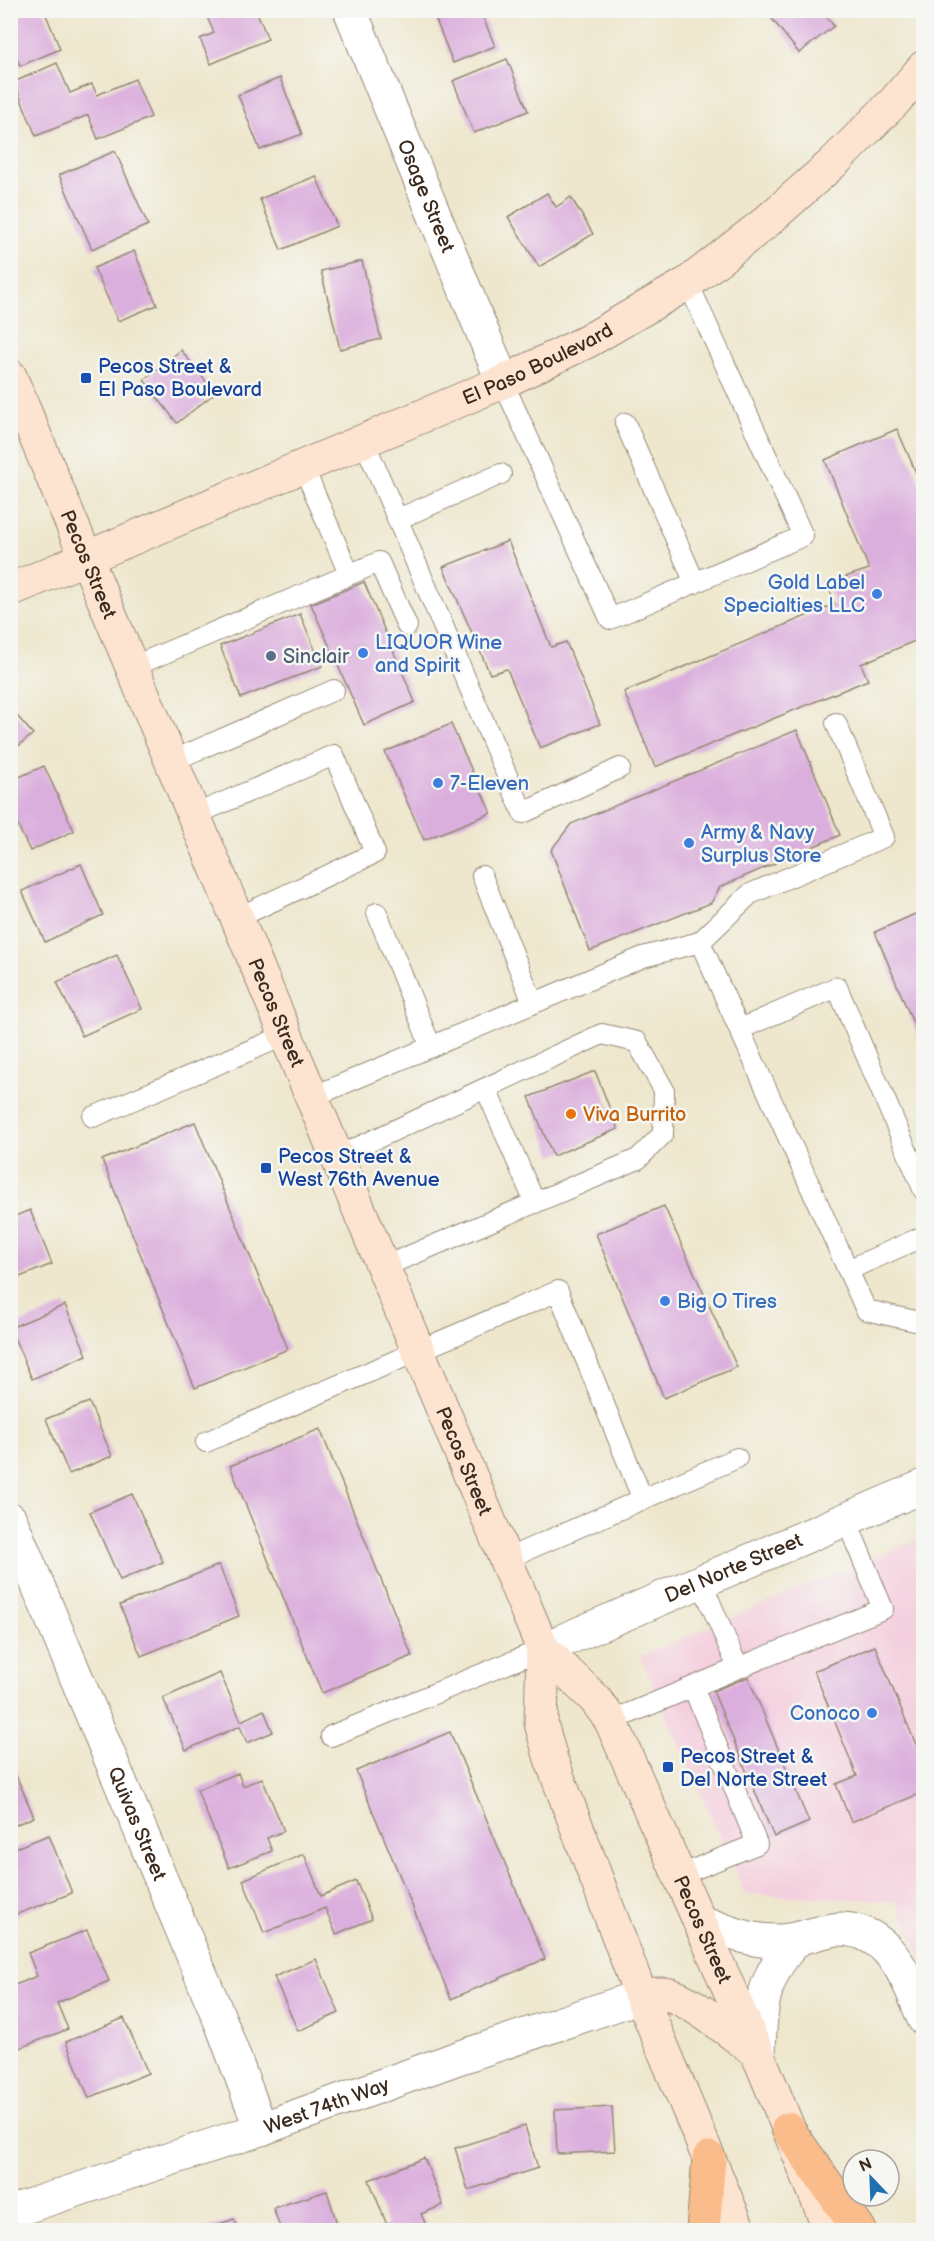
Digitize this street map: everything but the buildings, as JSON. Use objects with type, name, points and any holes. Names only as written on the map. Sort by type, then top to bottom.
[{"type":"highway","points":[[788,2129],[859,2230]]},
{"type":"highway","points":[[704,2230],[709,2158]]},
{"type":"main road","name":"El Paso Boulevard","points":[[10,590],[503,382],[588,341],[688,283],[765,223],[833,163],[895,102],[924,67]]},
{"type":"main road","name":"Pecos Street","points":[[10,376],[543,1649],[541,1723],[551,1759],[641,1996],[739,2230]]},
{"type":"main road","name":"Pecos Street","points":[[543,1649],[596,1699],[611,1721],[758,2055],[830,2230]]},
{"type":"main road","points":[[641,1996],[664,1994],[686,2002],[758,2055]]},
{"type":"street","name":"Osage Street","points":[[350,10],[503,382]]},
{"type":"street","name":"Del Norte Street","points":[[543,1649],[846,1519],[922,1491]]},
{"type":"street","name":"Quivas Street","points":[[10,1519],[222,2025],[261,2129]]},
{"type":"street","points":[[699,1921],[751,1939],[778,1942],[796,1941],[821,1932],[843,1929],[867,1935],[888,1948],[905,1975],[924,2019]]},
{"type":"street","points":[[758,2055],[760,2020],[769,1978],[781,1957],[796,1941]]},
{"type":"street","name":"West 74th Way","points":[[10,2212],[261,2129],[455,2059],[641,1996]]},
{"type":"lane","points":[[503,382],[609,619],[803,536],[688,283]]},
{"type":"lane","points":[[625,423],[694,583]]},
{"type":"lane","points":[[364,441],[523,813],[620,768]]},
{"type":"lane","points":[[303,466],[349,574]]},
{"type":"lane","points":[[398,519],[501,474]]},
{"type":"lane","points":[[132,667],[379,562],[407,626]]},
{"type":"lane","points":[[172,761],[334,690]]},
{"type":"lane","points":[[312,1097],[643,957],[700,942],[750,894],[884,837],[836,723]]},
{"type":"lane","points":[[194,815],[334,756],[339,766],[375,853],[237,918]]},
{"type":"lane","points":[[482,876],[533,1004]]},
{"type":"lane","points":[[377,912],[431,1047]]},
{"type":"lane","points":[[700,942],[866,1310],[924,1323]]},
{"type":"lane","points":[[740,1029],[837,987],[924,1191]]},
{"type":"lane","points":[[337,1157],[602,1034],[637,1042],[664,1090],[663,1134],[638,1159],[383,1267]]},
{"type":"lane","points":[[93,1117],[286,1035]]},
{"type":"lane","points":[[486,1089],[535,1203]]},
{"type":"lane","points":[[848,1270],[924,1236]]},
{"type":"lane","points":[[206,1442],[558,1291],[644,1500]]},
{"type":"lane","points":[[506,1559],[737,1458]]},
{"type":"lane","points":[[611,1721],[883,1609],[846,1519]]},
{"type":"lane","points":[[701,1581],[738,1668]]},
{"type":"lane","points":[[331,1736],[543,1649]]},
{"type":"lane","points":[[680,1875],[757,1844],[693,1687]]},
{"type":"shaded area","points":[[923,1537],[923,1961],[896,1901],[745,1894],[640,1656]]},
{"type":"place","name":"Pecos Street & El Paso Boulevard","points":[[86,378]]},
{"type":"place","name":"Gold Label Specialties LLC","points":[[877,594]]},
{"type":"place","name":"LIQUOR Wine and Spirit","points":[[363,653]]},
{"type":"place","name":"Sinclair","points":[[271,656]]},
{"type":"place","name":"7-Eleven","points":[[438,783]]},
{"type":"place","name":"Army & Navy Surplus Store","points":[[689,843]]},
{"type":"place","name":"Viva Burrito","points":[[571,1114]]},
{"type":"place","name":"Pecos Street & West 76th Avenue","points":[[266,1168]]},
{"type":"place","name":"Big O Tires","points":[[665,1301]]},
{"type":"place","name":"Conoco","points":[[872,1713]]},
{"type":"place","name":"Pecos Street & Del Norte Street","points":[[668,1767]]}]
